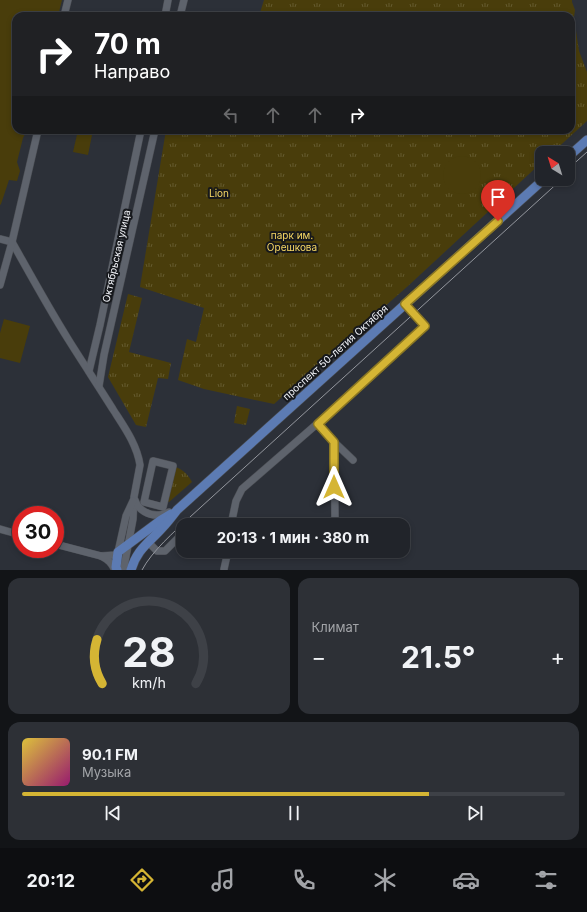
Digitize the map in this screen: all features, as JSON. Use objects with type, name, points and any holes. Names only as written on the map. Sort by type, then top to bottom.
[{"type":"main road","points":[[575,151],[587,140]]},
{"type":"main road","name":"проспект 50-летия Октября","points":[[131,570],[136,556],[177,510],[536,186]]},
{"type":"main road","name":"проспект 50-летия Октября","points":[[118,552],[177,510]]},
{"type":"main road","points":[[116,570],[118,552]]},
{"type":"street","points":[[65,12],[68,0]]},
{"type":"street","points":[[166,12],[168,0]]},
{"type":"street","points":[[181,12],[184,0]]},
{"type":"street","points":[[0,285],[12,242],[37,134]]},
{"type":"street","name":"Октябрьская улица","points":[[88,371],[100,325],[140,134]]},
{"type":"street","name":"Октябрьская улица","points":[[99,386],[110,328],[154,134]]},
{"type":"street","points":[[0,239],[12,242],[68,338],[127,432],[137,453],[140,465],[134,497],[133,519],[124,570]]},
{"type":"street","points":[[113,261],[125,264]]},
{"type":"street","points":[[232,518],[236,501],[242,489],[318,424],[425,326],[405,304]]},
{"type":"street","points":[[100,325],[110,328]]},
{"type":"street","points":[[318,424],[353,460]]},
{"type":"street","points":[[334,442],[335,518]]},
{"type":"street","points":[[153,461],[173,466],[163,507],[144,502],[153,461]]},
{"type":"street","points":[[134,497],[137,506],[142,511],[149,514],[160,515],[177,510]]},
{"type":"street","points":[[64,546],[102,556],[114,555],[118,552],[126,516],[134,497]]},
{"type":"street","points":[[0,529],[12,532]]},
{"type":"street","points":[[148,542],[156,551],[165,551],[176,540]]},
{"type":"street","points":[[102,556],[107,559],[116,570]]},
{"type":"street","points":[[224,570],[226,558]]},
{"type":"green space","points":[[0,0],[62,0],[59,12],[12,12],[12,134],[25,134],[17,162],[20,171],[17,181],[9,180],[0,205]]},
{"type":"green space","name":"парк им. Орешкова","points":[[264,0],[572,0],[575,12],[260,12]]},
{"type":"green space","name":"парк им. Орешкова","points":[[575,24],[579,51],[587,72],[587,121],[575,132]]},
{"type":"green space","points":[[77,134],[92,134],[88,155],[73,152]]},
{"type":"green space","name":"парк им. Орешкова","points":[[165,134],[573,134],[560,146],[535,146],[535,168],[408,286],[274,404],[204,389],[178,380],[187,339],[196,342],[204,308],[140,287]]},
{"type":"green space","points":[[458,156],[466,156],[476,161],[480,168],[480,182],[476,189],[466,194],[458,194],[448,189],[446,186],[443,179],[443,171],[448,161],[451,159]]},
{"type":"green space","points":[[128,294],[142,298],[129,352],[171,363],[168,379],[158,378],[146,427],[136,425],[108,377]]},
{"type":"green space","points":[[4,319],[30,326],[20,363],[0,358],[0,333]]},
{"type":"green space","points":[[237,406],[250,409],[246,425],[234,423]]},
{"type":"green space","points":[[173,466],[184,472],[192,482],[169,502],[164,500]]},
{"type":"tram line","points":[[575,163],[587,152]]},
{"type":"tram line","points":[[142,570],[151,556],[177,529],[554,186]]},
{"type":"route","points":[[334,487],[334,442],[318,424],[425,326],[405,304],[498,221]]},
{"type":"park label","name":"Lion","points":[[219,193]]}]
